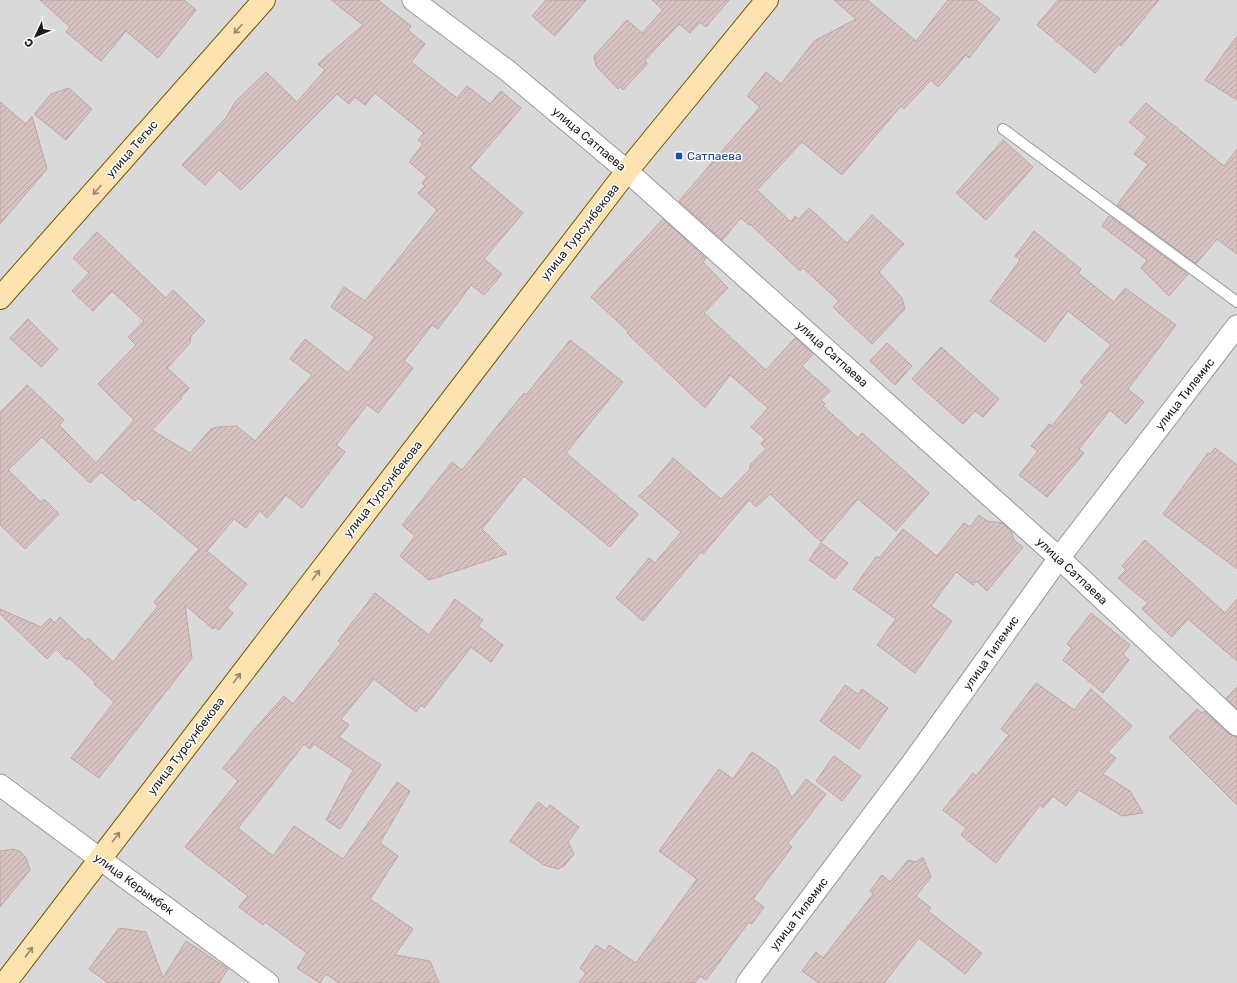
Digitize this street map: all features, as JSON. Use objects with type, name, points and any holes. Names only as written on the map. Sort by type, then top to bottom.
[{"type":"street","name":"улица Тегыс","points":[[0,298],[264,0]]},
{"type":"street","name":"улица Сатпаева","points":[[413,0],[508,71],[627,171],[1059,558],[1237,725]]},
{"type":"street","name":"улица Турсунбекова","points":[[5,983],[627,171],[766,0]]},
{"type":"street","name":"улица Тилемис","points":[[747,983],[912,763],[1059,558],[1237,326]]},
{"type":"street","name":"улица Керымбек","points":[[0,785],[268,983]]},
{"type":"lane","points":[[1003,129],[1237,302]]},
{"type":"shaded area","points":[[0,0],[1237,0],[1237,983],[0,983]]},
{"type":"building","points":[[40,0],[184,0],[196,10],[158,58],[126,31],[101,61],[66,32],[70,27]]},
{"type":"building","points":[[331,0],[378,0],[411,26],[408,30],[425,44],[411,62],[457,98],[467,86],[490,104],[501,91],[521,108],[470,168],[523,213],[484,259],[502,274],[484,295],[471,285],[438,329],[432,325],[404,361],[413,368],[378,413],[367,405],[336,445],[345,452],[302,508],[286,495],[267,518],[260,511],[246,528],[234,519],[207,551],[247,584],[227,608],[233,613],[219,630],[215,627],[213,629],[185,605],[192,658],[99,778],[71,758],[114,702],[69,658],[67,660],[56,649],[47,659],[0,614],[0,609],[41,627],[50,618],[55,623],[60,617],[85,641],[88,638],[113,662],[158,606],[154,602],[199,549],[138,498],[135,501],[101,472],[90,483],[42,437],[8,470],[41,502],[44,499],[59,514],[25,549],[0,525],[0,412],[27,385],[64,420],[59,425],[96,463],[134,420],[98,384],[136,345],[128,337],[144,321],[112,291],[93,311],[72,291],[89,273],[73,258],[97,232],[166,298],[173,290],[205,321],[191,336],[190,343],[167,368],[189,388],[181,397],[182,398],[152,430],[190,453],[211,429],[217,427],[237,426],[255,441],[312,375],[290,359],[305,339],[348,373],[375,337],[331,307],[344,287],[365,301],[437,210],[418,193],[425,186],[422,183],[427,177],[409,162],[423,144],[418,140],[424,133],[375,93],[365,105],[355,97],[349,104],[337,94],[241,190],[219,170],[205,185],[182,165],[226,118],[235,102],[266,72],[297,102],[325,70],[318,64],[363,25]]},
{"type":"building","points":[[546,0],[586,0],[555,36],[532,16]]},
{"type":"building","points":[[652,0],[729,0],[706,27],[700,22],[690,33],[679,24],[645,60],[647,64],[623,90],[620,87],[618,89],[596,66],[594,56],[627,20],[642,33],[663,10]]},
{"type":"building","points":[[834,0],[868,0],[916,41],[948,0],[976,0],[1000,19],[969,58],[966,55],[938,87],[931,80],[904,109],[901,106],[842,175],[802,142],[757,190],[791,222],[795,216],[798,219],[809,208],[847,243],[872,215],[904,244],[879,272],[902,298],[905,309],[872,344],[833,307],[839,301],[803,268],[800,271],[750,224],[749,225],[741,218],[722,240],[679,201],[760,107],[747,96],[766,72],[781,84],[814,41],[856,19]]},
{"type":"building","points":[[1058,0],[1159,0],[1121,46],[1119,44],[1095,73],[1037,25]]},
{"type":"building","points":[[1237,36],[1237,100],[1205,80]]},
{"type":"building","points":[[69,88],[92,109],[66,140],[34,114],[51,94]]},
{"type":"building","points":[[0,102],[26,124],[32,116],[47,169],[0,224]]},
{"type":"building","points":[[1146,103],[1224,166],[1237,149],[1237,254],[1217,239],[1196,264],[1117,205],[1148,164],[1134,154],[1147,137],[1129,122]]},
{"type":"building","points":[[1003,140],[1033,167],[986,220],[956,193]]},
{"type":"building","points":[[1109,216],[1188,274],[1169,296],[1141,268],[1147,260],[1102,226]]},
{"type":"building","points":[[663,219],[706,258],[703,262],[728,288],[704,313],[766,370],[795,338],[797,339],[813,354],[802,366],[830,391],[821,400],[825,404],[823,406],[858,438],[862,433],[929,493],[896,531],[858,499],[821,542],[770,494],[756,507],[749,500],[703,554],[701,552],[643,621],[616,598],[649,558],[655,563],[681,532],[639,496],[673,458],[721,499],[750,469],[750,465],[766,449],[761,444],[765,439],[751,427],[768,408],[730,375],[705,408],[627,333],[629,332],[591,297]]},
{"type":"building","points":[[1034,231],[1081,269],[1078,273],[1114,302],[1125,288],[1176,325],[1128,389],[1144,402],[1126,424],[1110,410],[1079,449],[1084,453],[1047,497],[1019,475],[1038,451],[1031,446],[1049,424],[1052,426],[1084,385],[1080,382],[1111,345],[1068,311],[1045,342],[990,301],[1020,260],[1015,256]]},
{"type":"building","points":[[28,319],[58,349],[41,367],[10,338]]},
{"type":"building","points":[[570,340],[623,382],[566,453],[638,514],[610,547],[524,476],[482,529],[507,554],[429,580],[400,556],[415,536],[402,525],[452,462],[462,470],[524,393],[526,395]]},
{"type":"building","points":[[887,343],[912,366],[895,385],[870,361]]},
{"type":"building","points":[[941,347],[999,399],[983,417],[975,411],[963,424],[912,379]]},
{"type":"building","points":[[1215,448],[1237,465],[1237,569],[1163,514],[1208,453],[1210,454]]},
{"type":"building","points":[[979,515],[987,521],[1002,523],[1011,531],[1014,540],[1023,547],[987,591],[976,581],[973,585],[956,572],[931,606],[952,621],[915,673],[877,645],[896,619],[853,589],[876,557],[880,557],[903,529],[937,556],[964,523],[970,527]]},
{"type":"building","points":[[1145,540],[1225,613],[1237,599],[1237,661],[1188,619],[1172,637],[1142,609],[1148,603],[1118,578],[1126,570],[1122,566]]},
{"type":"building","points":[[821,543],[848,563],[835,579],[809,560]]},
{"type":"building","points":[[375,593],[429,635],[455,599],[483,620],[478,626],[503,645],[491,662],[471,647],[424,708],[421,705],[416,712],[374,679],[341,719],[349,725],[339,737],[381,765],[340,829],[326,820],[353,770],[314,744],[310,749],[304,744],[238,828],[273,856],[294,826],[343,859],[397,782],[410,791],[380,843],[398,856],[370,899],[413,929],[395,955],[430,961],[439,983],[339,983],[326,974],[320,983],[297,968],[307,953],[265,922],[263,925],[239,907],[248,896],[185,847],[238,781],[223,768],[284,696],[293,704],[341,643],[338,641]]},
{"type":"building","points":[[1091,613],[1130,645],[1123,654],[1129,660],[1103,693],[1063,660],[1072,648],[1067,644]]},
{"type":"building","points":[[1036,683],[1074,710],[1091,689],[1132,726],[1108,752],[1116,758],[1103,774],[1130,791],[1143,813],[1122,816],[1079,790],[1066,806],[1053,796],[1043,808],[1040,805],[996,863],[961,835],[966,828],[943,810],[973,773],[976,776],[1009,735],[1001,729]]},
{"type":"building","points":[[845,685],[858,694],[862,689],[888,708],[859,749],[820,721]]},
{"type":"building","points":[[1237,687],[1237,709],[1226,698]]},
{"type":"building","points":[[1197,709],[1202,713],[1204,711],[1229,734],[1237,737],[1237,805],[1169,737]]},
{"type":"building","points":[[752,752],[777,769],[792,798],[806,779],[826,794],[788,843],[792,847],[753,899],[764,907],[752,924],[749,922],[706,980],[700,976],[695,983],[579,983],[586,973],[580,968],[596,945],[605,951],[609,945],[636,963],[697,879],[659,851],[719,769],[733,779]]},
{"type":"building","points":[[834,756],[861,776],[842,801],[816,781]]},
{"type":"building","points":[[538,802],[547,809],[550,805],[579,827],[568,842],[574,854],[564,866],[558,869],[544,865],[510,841]]},
{"type":"building","points":[[14,849],[21,852],[26,858],[30,870],[0,907],[0,851]]},
{"type":"building","points":[[923,857],[931,877],[916,896],[931,908],[928,911],[982,953],[965,974],[919,938],[884,983],[819,983],[802,971],[816,952],[823,958],[873,894],[870,891],[882,875],[890,882],[908,860],[916,862]]},
{"type":"building","points":[[119,928],[146,932],[163,978],[186,941],[228,969],[219,983],[108,983],[89,969]]},
{"type":"place","name":"Сатпаева","points":[[679,156]]}]
